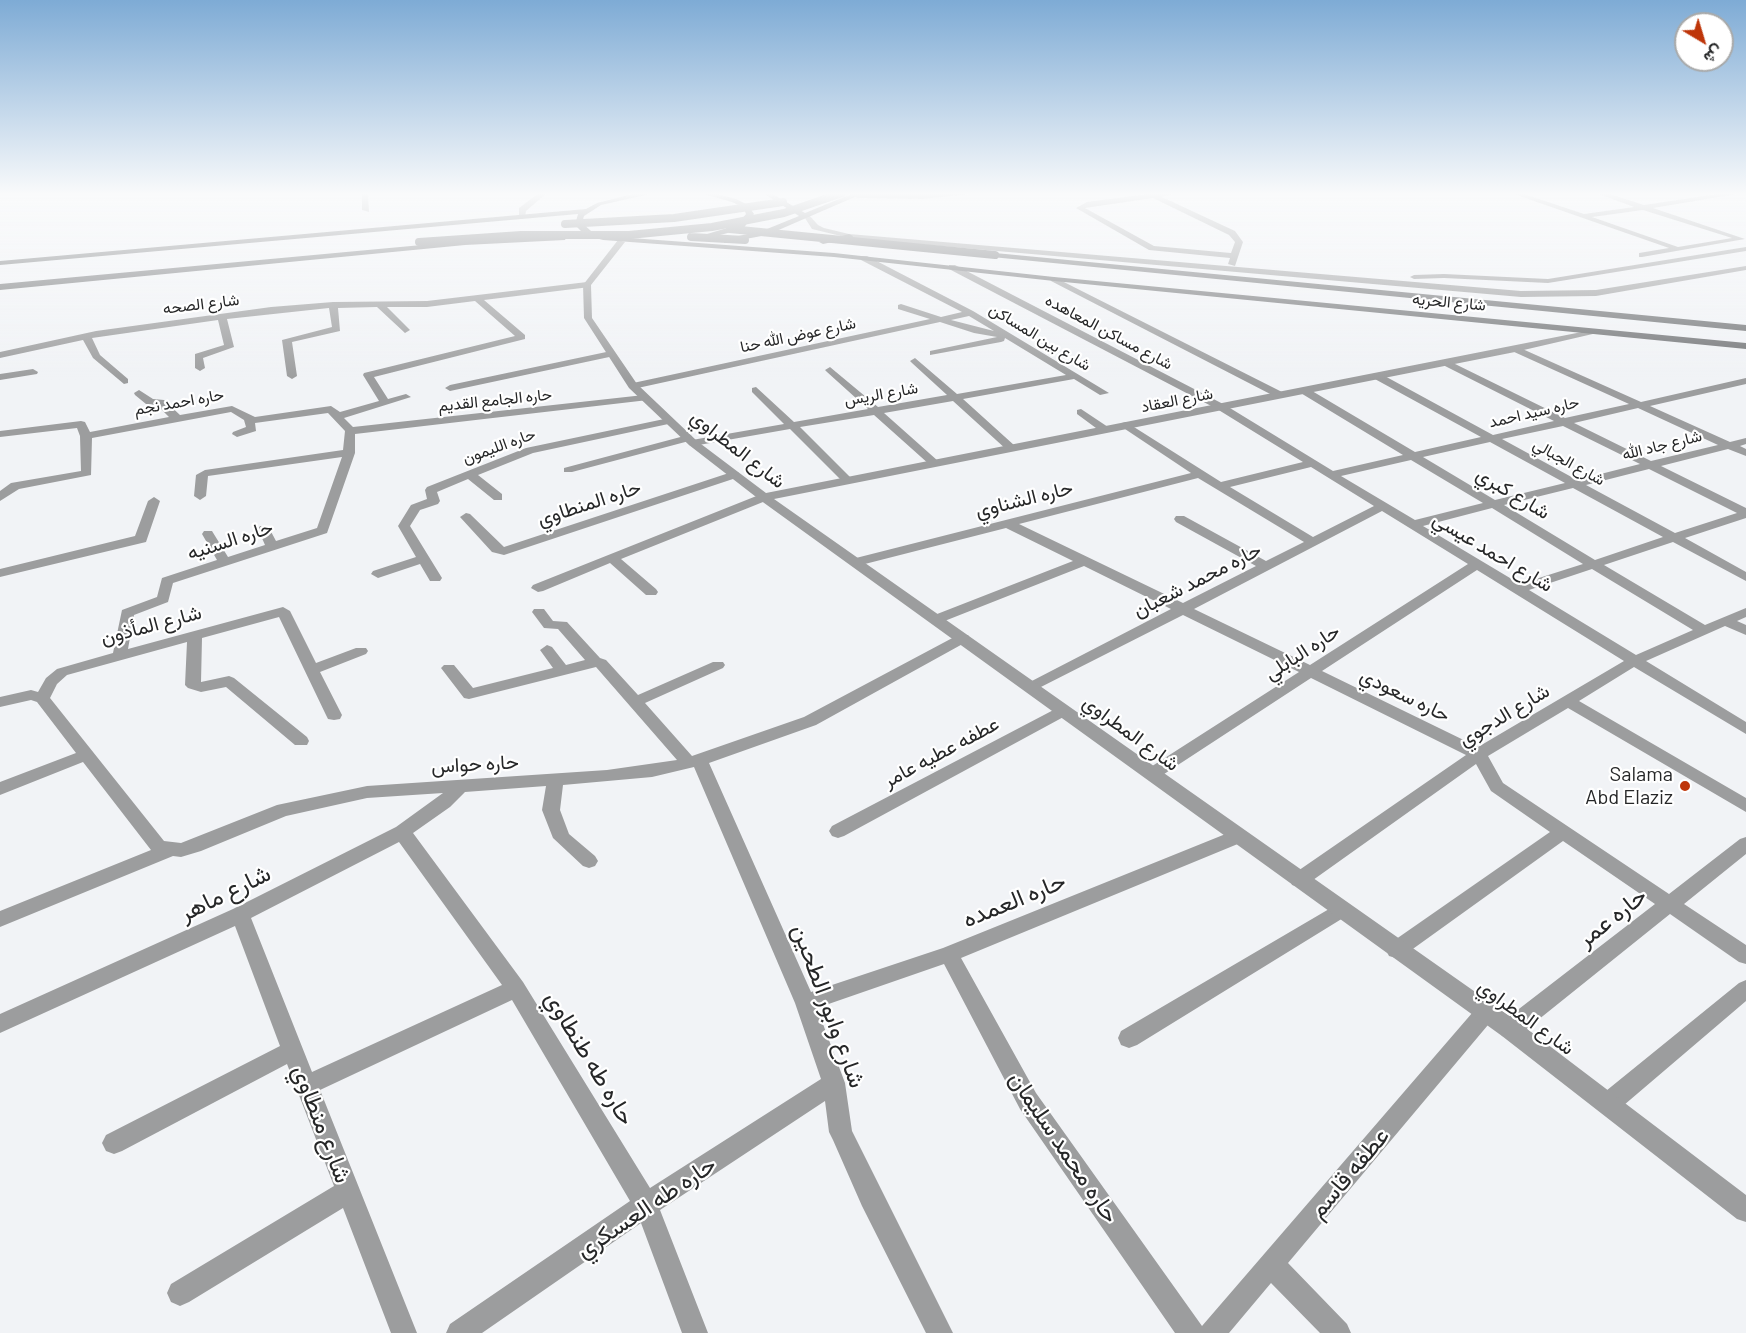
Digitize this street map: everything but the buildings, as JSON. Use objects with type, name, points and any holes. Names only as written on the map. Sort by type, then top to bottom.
[{"type":"main road","points":[[0,263],[86,255]]},
{"type":"main road","points":[[0,270],[164,255]]},
{"type":"main road","points":[[0,280],[273,255]]},
{"type":"main road","points":[[0,287],[340,255]]},
{"type":"main road","name":"شارع الحريه","points":[[836,255],[1054,279],[1746,344]]},
{"type":"main road","points":[[911,255],[1746,344]]},
{"type":"main road","points":[[997,255],[1746,328]]},
{"type":"street","points":[[587,285],[611,255]]},
{"type":"street","name":"شارع الحريه","points":[[1070,255],[1521,294],[1596,294],[1746,268]]},
{"type":"street","points":[[1227,255],[1235,256],[1229,269]]},
{"type":"street","points":[[1634,257],[1644,255]]},
{"type":"street","points":[[1413,277],[1548,281],[1708,255]]},
{"type":"street","name":"شارع بين المساكن","points":[[864,258],[970,313],[1104,393]]},
{"type":"street","points":[[1512,279],[1601,263]]},
{"type":"street","name":"شارع مساكن المعاهده","points":[[952,267],[1221,407]]},
{"type":"street","points":[[1485,278],[1489,291]]},
{"type":"street","points":[[1054,279],[1280,394]]},
{"type":"street","points":[[1512,279],[1521,294]]},
{"type":"street","name":"شارع الصحه","points":[[0,355],[86,336],[222,316],[333,305],[428,304],[587,285]]},
{"type":"street","name":"شارع المطراوي","points":[[587,285],[588,318],[611,354],[638,392],[690,441],[764,497],[1396,950],[1510,1029],[1746,1210]]},
{"type":"street","points":[[385,403],[368,375],[522,337],[477,298]]},
{"type":"street","points":[[379,304],[405,330]]},
{"type":"street","points":[[292,376],[287,340],[338,329],[333,305]]},
{"type":"street","points":[[901,307],[977,331],[1008,336]]},
{"type":"street","name":"شارع عوض الله حنا","points":[[638,392],[970,313]]},
{"type":"street","points":[[222,316],[234,361]]},
{"type":"street","name":"شارع العقاد","points":[[538,588],[764,497],[1446,363],[1594,331]]},
{"type":"street","points":[[86,336],[96,356],[124,381]]},
{"type":"street","points":[[933,353],[1008,336]]},
{"type":"street","points":[[200,368],[198,356],[229,347]]},
{"type":"street","points":[[1515,349],[1746,453]]},
{"type":"street","points":[[450,388],[611,354]]},
{"type":"street","points":[[915,361],[1011,448]]},
{"type":"street","points":[[1446,363],[1746,514]]},
{"type":"street","points":[[830,369],[934,463]]},
{"type":"street","points":[[0,377],[33,372]]},
{"type":"street","name":"شارع الريس","points":[[568,470],[690,441],[1075,376]]},
{"type":"street","name":"شارع الجبالي","points":[[1377,376],[1746,577]]},
{"type":"street","name":"حاره سيد احمد","points":[[1329,475],[1746,381]]},
{"type":"street","points":[[756,390],[847,480]]},
{"type":"street","name":"شارع كبري","points":[[1303,390],[1703,630]]},
{"type":"street","name":"حاره الجامع القديم","points":[[350,431],[638,392]]},
{"type":"street","points":[[139,393],[150,402],[160,402],[177,419]]},
{"type":"street","points":[[200,496],[202,475],[205,473],[349,453],[350,431],[338,416],[406,397]]},
{"type":"street","name":"شارع احمد عيسي","points":[[1221,407],[1746,729]]},
{"type":"street","name":"حاره احمد نجم","points":[[86,436],[232,409],[249,420],[327,409],[333,410],[338,416]]},
{"type":"street","points":[[1081,412],[1104,429]]},
{"type":"street","points":[[237,434],[252,429],[249,420]]},
{"type":"street","name":"حاره الليمون","points":[[435,578],[405,528],[415,508],[434,501],[431,490],[540,447],[669,421]]},
{"type":"street","points":[[0,434],[81,424],[86,436],[86,474],[18,485],[0,497]]},
{"type":"street","points":[[1126,425],[1219,486],[1313,542]]},
{"type":"street","name":"شارع جاد الله","points":[[1411,525],[1746,441]]},
{"type":"street","name":"حاره السنيه","points":[[120,656],[127,613],[163,599],[167,581],[316,533],[326,527],[349,453]]},
{"type":"street","points":[[1219,486],[1311,464]]},
{"type":"street","points":[[469,474],[498,497]]},
{"type":"street","name":"حاره الشناوي","points":[[857,562],[1200,474]]},
{"type":"street","name":"حاره المنطاوي","points":[[466,517],[498,549],[504,551],[735,475]]},
{"type":"street","points":[[0,573],[141,539],[154,501]]},
{"type":"street","name":"حاره محمد شعبان","points":[[1031,687],[1381,507]]},
{"type":"street","points":[[1516,590],[1746,514]]},
{"type":"street","points":[[1180,519],[1266,566]]},
{"type":"street","name":"حاره سعودي","points":[[1009,524],[1479,754]]},
{"type":"street","points":[[264,529],[272,547]]},
{"type":"street","points":[[208,534],[225,562]]},
{"type":"street","points":[[612,558],[651,592]]},
{"type":"street","points":[[378,574],[423,559]]},
{"type":"street","points":[[937,619],[1084,561]]},
{"type":"street","name":"حاره البابلي","points":[[1152,774],[1476,565]]},
{"type":"street","name":"شارع المأذون","points":[[42,698],[51,681],[62,672],[283,611],[313,669]]},
{"type":"street","name":"شارع وابور الطحين","points":[[539,612],[549,625],[562,625],[595,662],[601,663],[635,702],[694,762],[805,1003],[834,1083],[841,1132],[871,1197],[940,1333]]},
{"type":"street","name":"شارع الدجوي","points":[[1299,880],[1479,754],[1634,661],[1746,612]]},
{"type":"street","points":[[1725,621],[1746,631]]},
{"type":"street","points":[[195,635],[193,685],[196,687],[229,681],[301,741]]},
{"type":"street","name":"حاره حواس","points":[[0,919],[169,850],[195,846],[283,810],[321,800],[367,792],[555,780],[652,771],[694,762],[810,721],[963,638]]},
{"type":"street","points":[[547,650],[563,671]]},
{"type":"street","points":[[334,715],[313,669],[361,651]]},
{"type":"street","points":[[450,668],[469,694],[595,662]]},
{"type":"street","points":[[635,702],[718,665]]},
{"type":"street","points":[[0,702],[31,695],[42,698],[159,847],[169,850]]},
{"type":"street","points":[[1568,701],[1746,806]]},
{"type":"street","name":"عطفه عطيه عامر","points":[[838,831],[1063,710]]},
{"type":"street","points":[[1479,754],[1497,787],[1746,956]]},
{"type":"street","points":[[0,789],[86,755]]},
{"type":"street","points":[[555,780],[551,810],[562,838],[589,861]]},
{"type":"street","name":"شارع ماهر","points":[[0,1024],[240,915],[402,832],[438,808],[460,786]]},
{"type":"street","name":"حاره طه طنطاوي","points":[[402,832],[516,988],[646,1204],[695,1333]]},
{"type":"street","points":[[1396,950],[1562,832]]},
{"type":"street","name":"حاره العمده","points":[[805,1003],[949,954],[1239,836]]},
{"type":"street","name":"حاره عمر","points":[[1510,1029],[1746,844]]},
{"type":"street","points":[[1129,1038],[1341,910]]},
{"type":"street","name":"شارع منطاوي","points":[[240,915],[404,1333]]},
{"type":"street","name":"حاره محمد سليمان","points":[[949,954],[1028,1101],[1191,1333]]},
{"type":"street","points":[[307,1085],[516,988]]},
{"type":"street","points":[[1609,1103],[1746,989]]},
{"type":"street","name":"عطفه قاسم","points":[[1212,1333],[1486,1012]]},
{"type":"street","points":[[114,1143],[293,1050]]},
{"type":"street","name":"حاره طه العسكري","points":[[459,1333],[646,1204],[834,1083]]},
{"type":"street","points":[[180,1293],[348,1191]]},
{"type":"street","points":[[1271,1264],[1338,1333]]},
{"type":"place","name":"Salama Abd Elaziz","points":[[1685,786]]}]
